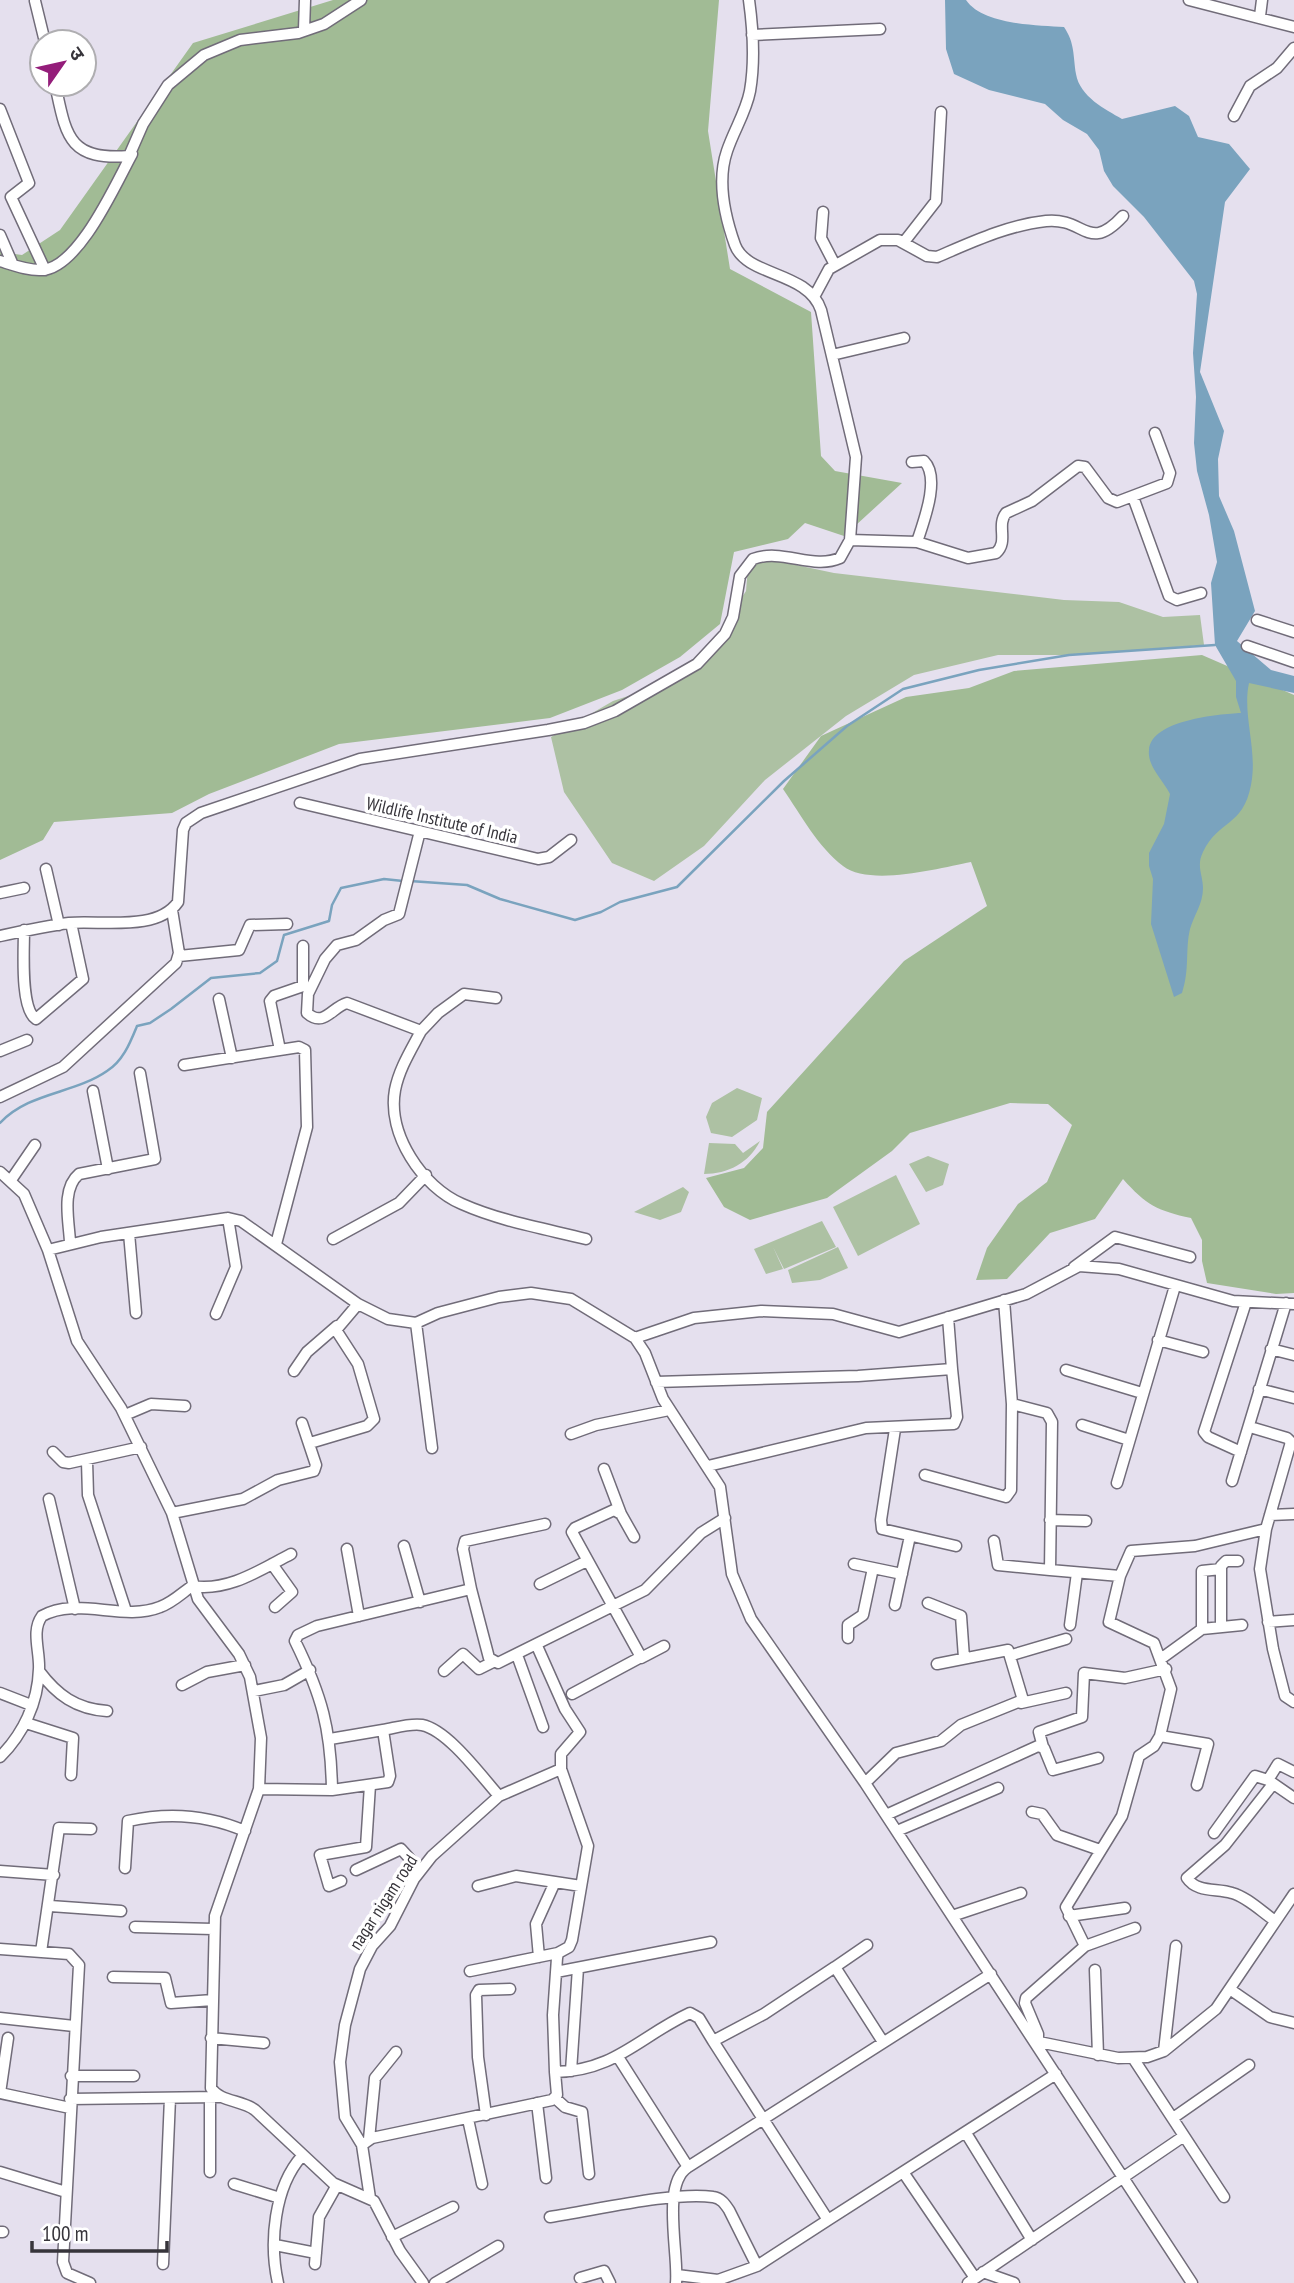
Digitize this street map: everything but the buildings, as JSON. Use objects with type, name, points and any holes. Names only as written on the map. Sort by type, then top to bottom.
[{"type":"street","points":[[304,30],[305,0]]},
{"type":"street","points":[[0,261],[45,270],[83,243],[132,153],[143,124],[168,85],[204,55],[240,40],[304,30],[324,24],[361,0]]},
{"type":"street","points":[[0,936],[65,924],[134,921],[164,915],[178,902],[183,830],[186,823],[201,813],[360,759],[515,736],[599,718],[697,664],[731,626],[740,576],[753,559],[772,554],[827,562],[840,558],[850,540],[856,457],[821,310],[814,297],[782,275],[744,261],[730,228],[723,167],[750,93],[752,35],[749,0]]},
{"type":"street","points":[[1189,0],[1260,16],[1294,27]]},
{"type":"street","points":[[1260,16],[1262,0]]},
{"type":"street","points":[[35,1],[42,28]]},
{"type":"street","points":[[752,35],[880,29]]},
{"type":"street","points":[[1234,116],[1250,86],[1277,68],[1294,48]]},
{"type":"street","points":[[58,98],[64,124],[73,144],[104,155],[125,157],[132,153]]},
{"type":"street","points":[[0,109],[29,183],[11,197],[45,270]]},
{"type":"street","points":[[904,242],[936,201],[941,112]]},
{"type":"street","points":[[823,212],[821,237],[835,265]]},
{"type":"street","points":[[814,297],[826,272],[880,240],[904,242],[927,256],[937,257],[1009,229],[1044,221],[1059,220],[1088,234],[1101,234],[1110,230],[1123,216]]},
{"type":"street","points":[[0,235],[13,265]]},
{"type":"street","points":[[832,355],[904,338]]},
{"type":"street","points":[[850,540],[917,542],[968,558],[996,553],[1003,542],[1002,522],[1006,513],[1032,501],[1083,466],[1113,501],[1133,497],[1170,481],[1155,433]]},
{"type":"street","points":[[912,462],[924,461],[929,468],[930,495],[917,542]]},
{"type":"street","points":[[1133,497],[1169,596],[1177,600],[1201,593]]},
{"type":"street","points":[[1257,620],[1294,632]]},
{"type":"street","points":[[1247,646],[1294,662]]},
{"type":"street","name":"Wildlife Institute of India","points":[[300,803],[538,859],[549,857],[571,840]]},
{"type":"street","points":[[420,831],[399,914],[384,920],[363,936],[337,945],[325,959],[305,1006],[313,1018],[330,1016],[337,1007],[347,1003],[421,1031]]},
{"type":"street","points":[[23,930],[26,1003],[36,1019],[83,979],[46,869]]},
{"type":"street","points":[[0,893],[24,888]]},
{"type":"street","points":[[0,1097],[47,1077],[73,1059],[174,965],[179,956],[172,910]]},
{"type":"street","points":[[179,956],[236,951],[241,948],[250,925],[287,924]]},
{"type":"street","points":[[280,1050],[270,1001],[275,996],[303,986],[303,946]]},
{"type":"street","points":[[496,998],[464,994],[438,1013],[421,1031],[401,1071],[394,1101],[402,1140],[426,1175],[441,1191],[461,1204],[586,1239]]},
{"type":"street","points":[[219,999],[232,1058]]},
{"type":"street","points":[[0,1051],[27,1040]]},
{"type":"street","points":[[184,1065],[299,1047],[304,1050],[307,1126],[276,1244]]},
{"type":"street","points":[[70,1242],[68,1195],[73,1178],[79,1174],[150,1161],[156,1155],[140,1073]]},
{"type":"street","points":[[93,1091],[108,1169]]},
{"type":"street","points":[[11,1181],[35,1145]]},
{"type":"street","points":[[0,1172],[24,1194],[48,1250],[78,1341],[125,1415],[172,1513],[192,1586],[245,1665],[254,1691],[261,1738],[259,1788],[220,1894],[213,1929],[209,2080],[214,2097],[210,2172]]},
{"type":"street","points":[[333,1239],[399,1203],[426,1175]]},
{"type":"street","points":[[216,1314],[236,1267],[228,1218]]},
{"type":"street","points":[[48,1250],[70,1242],[228,1218],[241,1221],[358,1304],[388,1319],[416,1322],[438,1312],[499,1297],[531,1293],[571,1299],[635,1338],[643,1348],[669,1410],[708,1466],[724,1497],[732,1574],[742,1603],[1039,2045],[1122,2179],[1192,2283]]},
{"type":"street","points":[[129,1233],[136,1313]]},
{"type":"street","points":[[635,1338],[694,1318],[741,1312],[833,1314],[899,1332],[1034,1290],[1071,1269],[1115,1237],[1190,1256]]},
{"type":"street","points":[[1071,1269],[1088,1266],[1119,1269],[1175,1286],[1246,1302],[1290,1304],[1271,1349],[1232,1481]]},
{"type":"street","points":[[1117,1483],[1175,1286]]},
{"type":"street","points":[[925,1475],[1002,1497],[1010,1494],[1012,1404],[1004,1300]]},
{"type":"street","points":[[1241,1452],[1208,1437],[1204,1432],[1246,1302]]},
{"type":"street","points":[[294,1371],[307,1352],[358,1304]]},
{"type":"street","points":[[708,1466],[866,1428],[895,1429],[954,1424],[957,1417],[948,1317]]},
{"type":"street","points":[[416,1322],[432,1448]]},
{"type":"street","points":[[310,1443],[367,1426],[374,1419],[358,1364],[337,1333],[337,1326]]},
{"type":"street","points":[[1158,1340],[1203,1352]]},
{"type":"street","points":[[1271,1349],[1294,1355]]},
{"type":"street","points":[[656,1382],[858,1376],[952,1369]]},
{"type":"street","points":[[1066,1370],[1142,1393]]},
{"type":"street","points":[[1259,1389],[1294,1398]]},
{"type":"street","points":[[125,1415],[151,1404],[185,1406]]},
{"type":"street","points":[[1012,1404],[1051,1416],[1050,1570]]},
{"type":"street","points":[[571,1434],[596,1424],[669,1410]]},
{"type":"street","points":[[172,1513],[237,1501],[278,1480],[314,1471],[316,1465],[302,1423]]},
{"type":"street","points":[[1082,1425],[1129,1440]]},
{"type":"street","points":[[1250,1427],[1287,1438],[1291,1442],[1259,1561],[1268,1622],[1285,1696],[1294,1703]]},
{"type":"street","points":[[895,1429],[881,1525],[886,1532],[956,1546]]},
{"type":"street","points":[[53,1452],[66,1463],[87,1461],[141,1447]]},
{"type":"street","points":[[87,1461],[88,1495],[126,1611]]},
{"type":"street","points":[[604,1469],[621,1514],[634,1537]]},
{"type":"street","points":[[49,1499],[75,1609]]},
{"type":"street","points":[[621,1514],[614,1510],[573,1530],[640,1658]]},
{"type":"street","points":[[1270,1515],[1294,1514]]},
{"type":"street","points":[[444,1671],[463,1654],[479,1669],[517,1655],[645,1590],[702,1533],[725,1518]]},
{"type":"street","points":[[1051,1520],[1086,1521]]},
{"type":"street","points":[[493,1662],[471,1589],[463,1549],[465,1541],[545,1524]]},
{"type":"street","points":[[1085,1947],[1069,1916],[1067,1904],[1123,1813],[1139,1756],[1154,1746],[1160,1736],[1171,1696],[1166,1669],[1151,1640],[1115,1627],[1109,1622],[1120,1576],[1131,1551],[1195,1546],[1266,1529]]},
{"type":"street","points":[[895,1605],[910,1536]]},
{"type":"street","points":[[994,1541],[998,1565],[1120,1576]]},
{"type":"street","points":[[404,1546],[420,1602]]},
{"type":"street","points":[[347,1549],[359,1616]]},
{"type":"street","points":[[0,1757],[26,1723],[39,1671],[37,1622],[48,1612],[75,1609],[126,1611],[161,1607],[192,1586],[216,1588],[291,1554]]},
{"type":"street","points":[[540,1584],[587,1560]]},
{"type":"street","points":[[1221,1626],[1221,1569],[1224,1562],[1238,1561]]},
{"type":"street","points":[[272,1564],[292,1592],[275,1607]]},
{"type":"street","points":[[854,1564],[902,1574]]},
{"type":"street","points":[[848,1638],[848,1625],[863,1615],[873,1568]]},
{"type":"street","points":[[1202,1629],[1202,1572],[1221,1569]]},
{"type":"street","points":[[1070,1625],[1077,1573]]},
{"type":"street","points":[[332,1790],[331,1740],[310,1670],[295,1638],[317,1626],[471,1589]]},
{"type":"street","points":[[928,1603],[960,1614],[964,1658]]},
{"type":"street","points":[[1268,1622],[1294,1620]]},
{"type":"street","points":[[1162,1658],[1202,1629],[1242,1625]]},
{"type":"street","points":[[1012,1655],[1066,1639]]},
{"type":"street","points":[[470,1971],[558,1953],[571,1944],[587,1859],[586,1835],[561,1769],[561,1754],[580,1732],[565,1709],[537,1646]]},
{"type":"street","points":[[572,1694],[664,1646]]},
{"type":"street","points":[[937,1664],[1005,1649],[1012,1655],[1023,1696],[1021,1703]]},
{"type":"street","points":[[517,1655],[543,1727]]},
{"type":"street","points":[[182,1685],[203,1674],[245,1665]]},
{"type":"street","points":[[1098,1758],[1053,1770],[1039,1732],[1082,1717],[1084,1673],[1125,1678],[1166,1669]]},
{"type":"street","points":[[254,1691],[284,1685],[310,1670]]},
{"type":"street","points":[[39,1671],[51,1686],[71,1702],[82,1708],[107,1711]]},
{"type":"street","points":[[0,1693],[31,1706]]},
{"type":"street","points":[[865,1783],[896,1753],[941,1741],[961,1725],[1021,1703],[1066,1693]]},
{"type":"street","points":[[26,1723],[74,1738],[71,1775]]},
{"type":"street","points":[[331,1740],[420,1725],[430,1728],[463,1755],[499,1796]]},
{"type":"street","points":[[259,1788],[332,1790],[370,1785],[390,1779],[383,1730]]},
{"type":"street","points":[[1160,1736],[1208,1744],[1196,1785]]},
{"type":"street","points":[[886,1815],[1043,1746]]},
{"type":"street","points":[[1274,1920],[1235,1894],[1209,1891],[1192,1884],[1187,1878],[1202,1861],[1225,1844],[1271,1782],[1278,1765],[1294,1772]]},
{"type":"street","name":"nagar nigam road","points":[[370,2197],[365,2142],[344,2112],[340,2062],[345,2025],[360,1969],[372,1946],[390,1926],[420,1870],[441,1847],[499,1796],[561,1769]]},
{"type":"street","points":[[1214,1833],[1252,1777],[1271,1782],[1294,1798]]},
{"type":"street","points":[[341,1881],[329,1885],[320,1856],[366,1847],[370,1785]]},
{"type":"street","points":[[897,1831],[998,1788]]},
{"type":"street","points":[[1032,1812],[1042,1814],[1057,1835],[1100,1850]]},
{"type":"street","points":[[125,1868],[128,1821],[162,1816],[191,1817],[245,1831]]},
{"type":"street","points":[[41,1952],[50,1906],[59,1828],[91,1829]]},
{"type":"street","points":[[356,1870],[401,1849],[420,1870]]},
{"type":"street","points":[[0,1871],[54,1875]]},
{"type":"street","points":[[478,1886],[516,1876],[581,1886]]},
{"type":"street","points":[[539,1957],[536,1924],[555,1882]]},
{"type":"street","points":[[952,1916],[1021,1893]]},
{"type":"street","points":[[1039,2045],[1133,2058],[1164,2051],[1206,2020],[1231,1990],[1274,1920],[1294,1894]]},
{"type":"street","points":[[50,1906],[121,1910]]},
{"type":"street","points":[[1069,1916],[1125,1908]]},
{"type":"street","points":[[135,1927],[213,1929]]},
{"type":"street","points":[[1039,2045],[1026,1997],[1085,1947],[1135,1928]]},
{"type":"street","points":[[556,1972],[711,1942]]},
{"type":"street","points":[[713,2041],[764,2014],[867,1945]]},
{"type":"street","points":[[1164,2051],[1176,1946]]},
{"type":"street","points":[[0,1949],[69,1954],[79,1965],[71,2076],[64,2267],[70,2275],[90,2283]]},
{"type":"street","points":[[558,1953],[553,2015],[555,2098],[563,2106],[582,2112],[589,2174]]},
{"type":"street","points":[[835,1967],[883,2042]]},
{"type":"street","points":[[571,2071],[578,1968]]},
{"type":"street","points":[[1095,1970],[1098,2054]]},
{"type":"street","points":[[991,1974],[679,2174],[673,2198],[677,2279],[718,2280],[757,2266],[1056,2074]]},
{"type":"street","points":[[113,1977],[165,1978],[167,1998],[171,2003],[213,2000]]},
{"type":"street","points":[[486,2115],[479,2068],[476,1995],[479,1990],[510,1989]]},
{"type":"street","points":[[1231,1990],[1270,2017],[1294,2023]]},
{"type":"street","points":[[555,2072],[589,2069],[618,2057],[690,2013],[699,2018],[828,2220]]},
{"type":"street","points":[[0,2018],[74,2026]]},
{"type":"street","points":[[8,2038],[0,2093],[70,2104],[214,2097],[249,2105],[337,2185],[370,2197],[392,2237],[424,2283]]},
{"type":"street","points":[[211,2038],[264,2043]]},
{"type":"street","points":[[396,2052],[375,2078],[365,2142],[555,2098]]},
{"type":"street","points":[[618,2057],[688,2166]]},
{"type":"street","points":[[1133,2058],[1224,2197]]},
{"type":"street","points":[[1172,2118],[1249,2065]]},
{"type":"street","points":[[71,2076],[134,2076]]},
{"type":"street","points":[[163,2263],[170,2098]]},
{"type":"street","points":[[537,2103],[546,2178]]},
{"type":"street","points":[[468,2119],[482,2184]]},
{"type":"street","points":[[966,2133],[1031,2240]]},
{"type":"street","points":[[975,2278],[1184,2136]]},
{"type":"street","points":[[278,2283],[275,2245],[280,2198],[289,2173],[302,2156]]},
{"type":"street","points":[[0,2172],[66,2192]]},
{"type":"street","points":[[903,2172],[975,2278],[1014,2283]]},
{"type":"street","points":[[234,2184],[280,2198]]},
{"type":"street","points":[[275,2245],[316,2258],[319,2217],[337,2185]]},
{"type":"street","points":[[550,2217],[673,2198],[711,2197],[724,2203],[757,2266]]},
{"type":"street","points":[[392,2237],[453,2207]]},
{"type":"street","points":[[435,2283],[498,2246]]},
{"type":"street","points":[[580,2278],[604,2271],[610,2283]]},
{"type":"green space","points":[[333,0],[719,0],[708,131],[730,269],[811,312],[821,456],[835,471],[902,483],[844,536],[805,523],[788,539],[734,552],[720,624],[680,657],[622,690],[550,718],[339,744],[209,794],[172,813],[54,822],[43,840],[0,860],[0,252],[22,255],[60,230],[193,43]]},
{"type":"green space","points":[[749,555],[834,573],[1064,600],[1119,602],[1163,617],[1200,615],[1204,645],[1069,655],[998,655],[914,675],[846,716],[765,780],[704,846],[654,881],[612,863],[564,792],[551,737],[613,701],[683,678],[724,626],[746,591]]},
{"type":"green space","points":[[1202,655],[1294,695],[1294,1293],[1276,1294],[1207,1283],[1202,1261],[1202,1240],[1191,1218],[1153,1206],[1123,1179],[1095,1219],[1050,1233],[1007,1279],[976,1280],[987,1248],[1018,1204],[1047,1182],[1072,1125],[1048,1104],[1010,1103],[910,1133],[892,1151],[827,1198],[750,1220],[724,1207],[706,1178],[744,1168],[763,1148],[767,1112],[904,961],[987,906],[971,862],[906,874],[870,875],[843,866],[826,850],[783,789],[821,736],[906,697],[969,688],[1014,671]]},
{"type":"green space","points":[[737,1088],[762,1098],[757,1120],[732,1137],[711,1133],[706,1117],[712,1103]]},
{"type":"green space","points":[[760,1141],[750,1155],[737,1166],[704,1174],[709,1143],[735,1144],[743,1153]]},
{"type":"green space","points":[[928,1156],[949,1164],[943,1185],[926,1192],[909,1164]]},
{"type":"green space","points":[[896,1175],[920,1224],[858,1256],[833,1207]]},
{"type":"green space","points":[[683,1187],[689,1192],[681,1212],[660,1220],[634,1212]]},
{"type":"green space","points":[[822,1221],[836,1247],[784,1269],[773,1247],[783,1269],[766,1274],[754,1249]]},
{"type":"green space","points":[[838,1247],[848,1268],[820,1280],[792,1283],[788,1270]]},
{"type":"water","points":[[945,0],[966,0],[974,8],[997,19],[1064,27],[1072,44],[1078,82],[1094,101],[1122,119],[1175,106],[1189,116],[1198,137],[1229,144],[1250,169],[1225,202],[1200,372],[1224,431],[1218,459],[1219,496],[1234,531],[1255,611],[1237,641],[1271,670],[1294,676],[1294,693],[1249,683],[1247,708],[1253,759],[1251,785],[1242,809],[1209,842],[1201,857],[1203,894],[1190,929],[1182,993],[1174,997],[1151,924],[1153,879],[1149,866],[1149,853],[1164,824],[1170,794],[1153,767],[1149,750],[1153,740],[1173,725],[1203,717],[1241,713],[1236,697],[1236,681],[1215,645],[1211,583],[1217,562],[1209,515],[1197,471],[1194,443],[1196,397],[1193,353],[1197,294],[1194,281],[1144,217],[1113,186],[1104,171],[1099,150],[1087,134],[1063,120],[1045,104],[989,90],[954,74],[946,49]]},
{"type":"waterway","points":[[410,881],[467,885],[500,899],[575,920],[601,912],[620,902],[677,887],[784,781],[847,726],[903,689],[979,670],[1069,655],[1215,645]]},
{"type":"waterway","points":[[0,1123],[24,1105],[94,1079],[113,1067],[122,1057],[137,1026],[150,1023],[211,978],[260,973],[277,961],[284,935],[329,921],[332,905],[341,888],[384,879],[403,881]]}]
